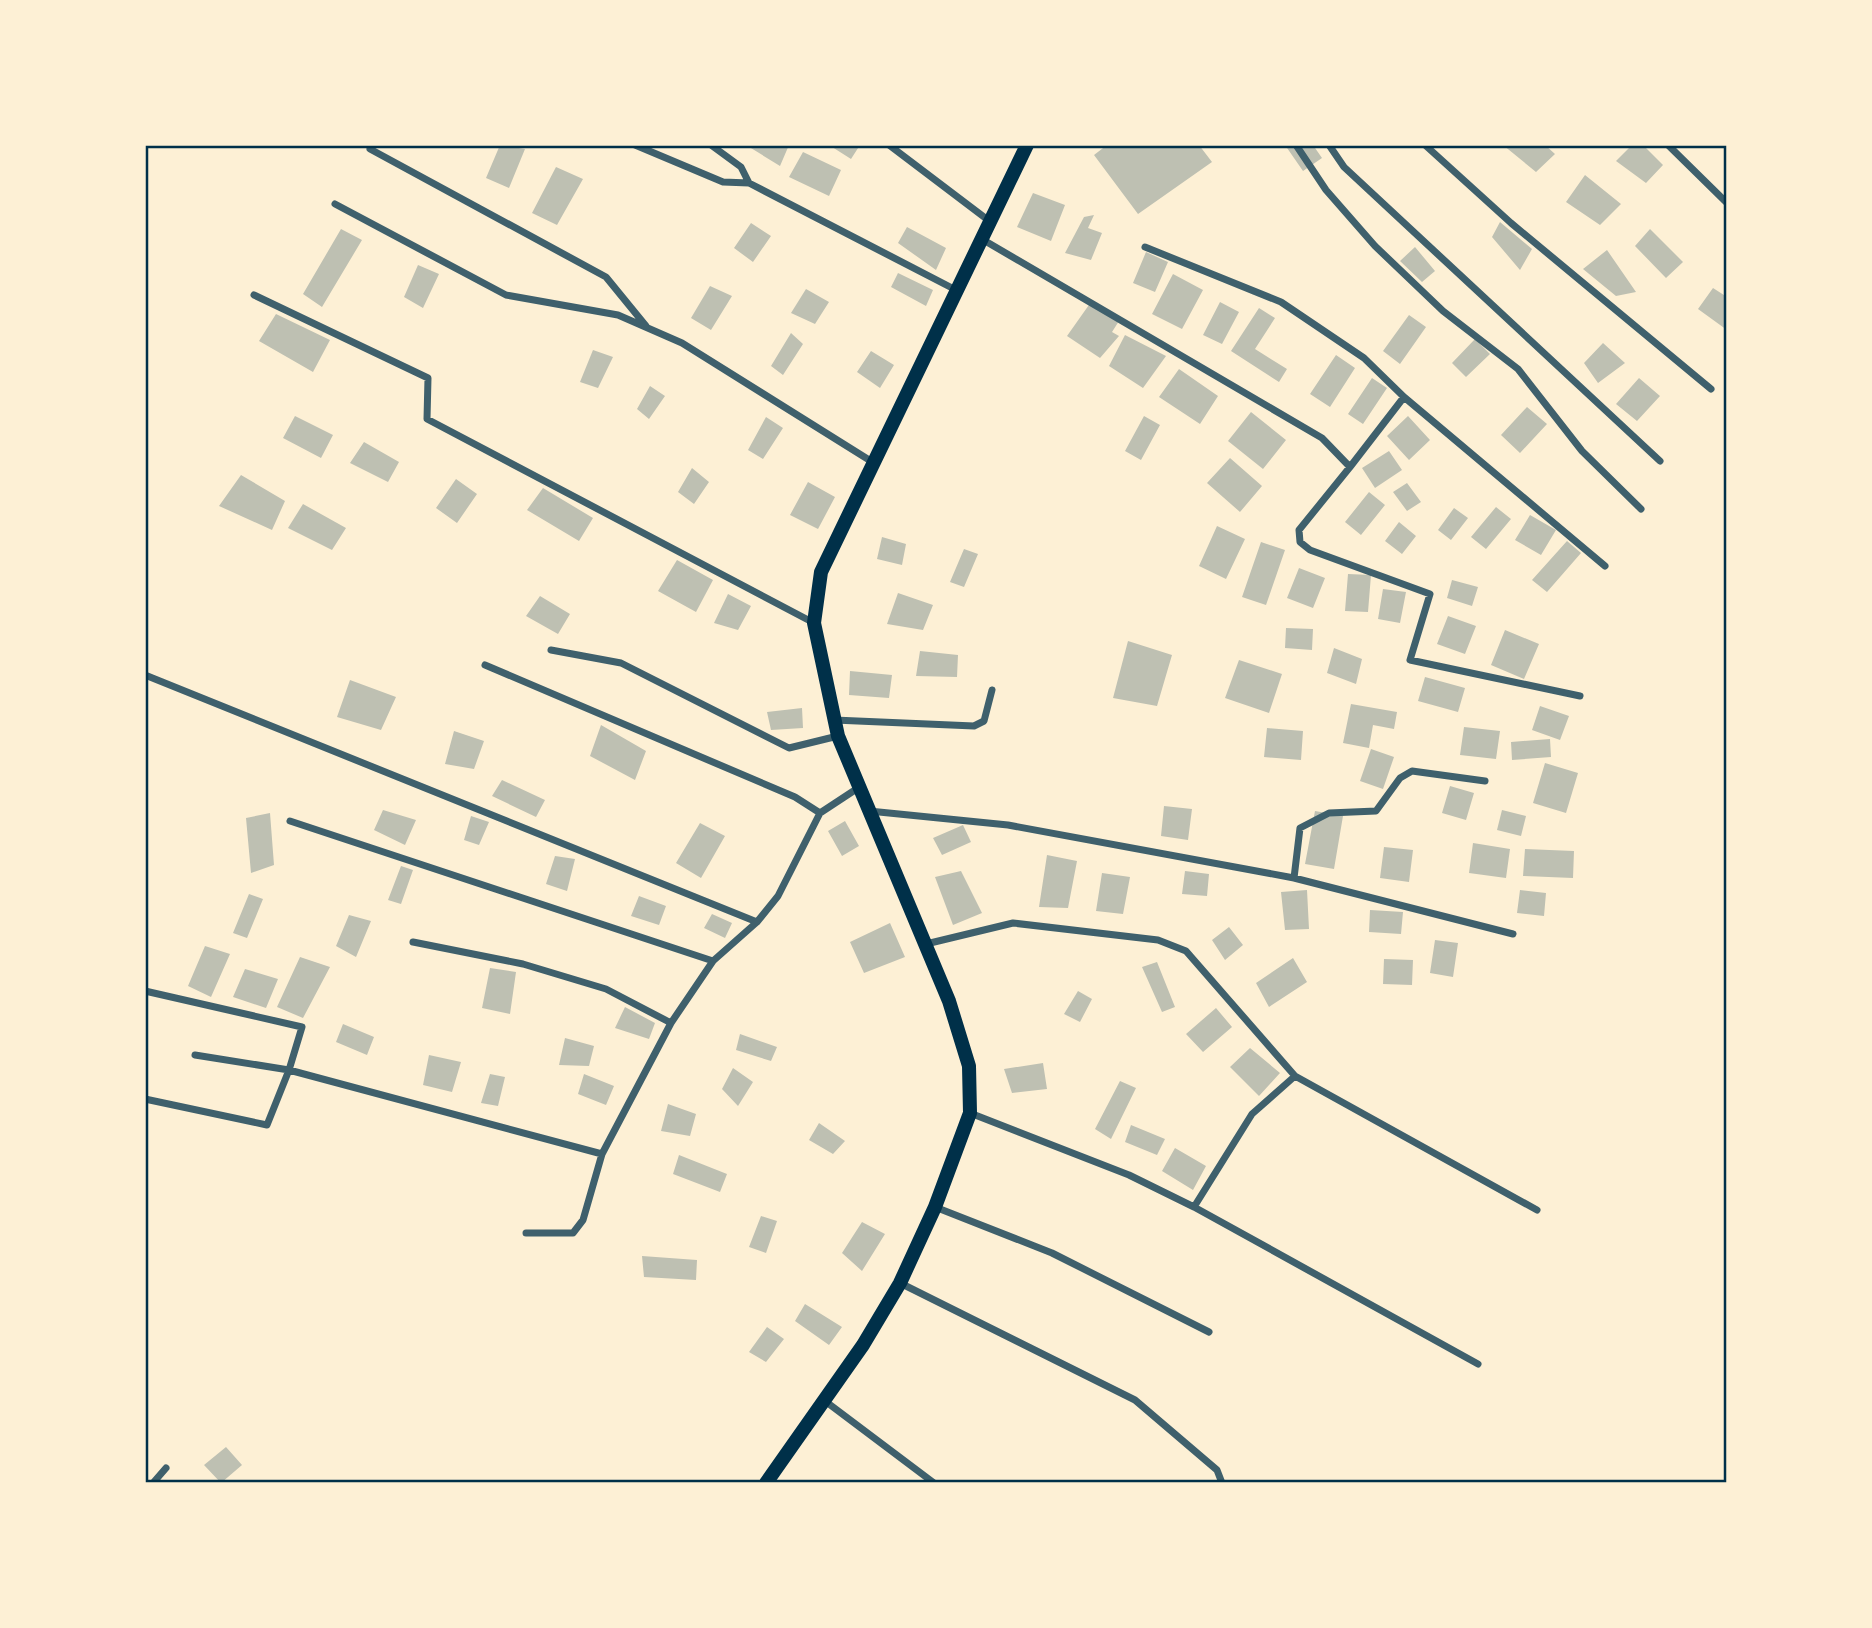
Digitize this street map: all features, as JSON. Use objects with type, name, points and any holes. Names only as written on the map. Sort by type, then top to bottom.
[{"type":"main road","points":[[773,1480],[900,1283],[935,1207],[970,1113],[968,1066],[950,1001],[867,811],[838,736],[814,623],[821,572],[988,220],[1027,145]]},
{"type":"street","points":[[635,145],[723,182],[750,183],[956,290]]},
{"type":"street","points":[[711,145],[741,167],[750,183]]},
{"type":"street","points":[[889,145],[988,220]]},
{"type":"street","points":[[1296,145],[1326,190],[1375,246],[1443,311],[1518,369],[1582,451],[1641,509]]},
{"type":"street","points":[[1329,145],[1344,167],[1660,461]]},
{"type":"street","points":[[1425,145],[1511,223],[1710,389]]},
{"type":"street","points":[[1668,145],[1727,203]]},
{"type":"street","points":[[370,149],[606,276],[646,327]]},
{"type":"street","points":[[335,204],[506,295],[618,314],[682,343],[874,463]]},
{"type":"street","points":[[980,238],[1322,438],[1350,467]]},
{"type":"street","points":[[1145,247],[1281,302],[1364,358],[1404,397],[1605,566]]},
{"type":"street","points":[[254,295],[428,378],[427,419],[814,623]]},
{"type":"street","points":[[1404,397],[1299,530],[1300,542],[1310,550],[1430,594],[1410,660],[1580,696]]},
{"type":"street","points":[[551,650],[621,663],[789,748],[838,736]]},
{"type":"street","points":[[485,665],[795,797],[820,813]]},
{"type":"street","points":[[145,675],[757,922]]},
{"type":"street","points":[[834,720],[974,726],[984,721],[992,690]]},
{"type":"street","points":[[1294,878],[1300,828],[1329,813],[1376,811],[1400,778],[1412,771],[1485,781]]},
{"type":"street","points":[[526,1233],[573,1233],[583,1220],[602,1154],[671,1023],[713,961],[757,922],[778,895],[820,813],[859,788]]},
{"type":"street","points":[[867,811],[1008,825],[1294,878],[1514,934]]},
{"type":"street","points":[[290,821],[713,961]]},
{"type":"street","points":[[926,944],[1013,923],[1158,940],[1186,951],[1295,1076],[1537,1210]]},
{"type":"street","points":[[413,942],[523,964],[606,989],[671,1023]]},
{"type":"street","points":[[145,991],[302,1027],[289,1070],[267,1125],[145,1099]]},
{"type":"street","points":[[195,1055],[289,1070],[602,1154]]},
{"type":"street","points":[[1194,1207],[1252,1114],[1295,1076]]},
{"type":"street","points":[[970,1113],[1129,1175],[1194,1207],[1478,1364]]},
{"type":"street","points":[[935,1207],[1052,1253],[1209,1332]]},
{"type":"street","points":[[900,1283],[1135,1400],[1217,1470],[1222,1483]]},
{"type":"street","points":[[825,1401],[934,1483]]},
{"type":"street","points":[[153,1483],[166,1468]]},
{"type":"building","points":[[500,145],[525,149],[509,188],[486,178]]},
{"type":"building","points":[[746,145],[789,145],[780,166]]},
{"type":"building","points":[[829,145],[860,145],[851,159]]},
{"type":"building","points":[[1107,145],[1199,145],[1212,162],[1138,214],[1094,155]]},
{"type":"building","points":[[1285,145],[1313,145],[1322,158],[1303,171]]},
{"type":"building","points":[[1503,145],[1545,145],[1555,154],[1536,172]]},
{"type":"building","points":[[1632,145],[1643,145],[1663,165],[1646,183],[1616,161]]},
{"type":"building","points":[[803,152],[841,170],[829,196],[789,177]]},
{"type":"building","points":[[556,167],[583,179],[557,225],[532,213]]},
{"type":"building","points":[[1585,175],[1621,204],[1600,225],[1566,202]]},
{"type":"building","points":[[1033,193],[1065,205],[1051,241],[1017,227]]},
{"type":"building","points":[[1094,215],[1088,228],[1102,233],[1091,260],[1065,253],[1084,217]]},
{"type":"building","points":[[1500,222],[1532,249],[1520,270],[1492,237]]},
{"type":"building","points":[[751,223],[771,236],[753,262],[734,248]]},
{"type":"building","points":[[907,227],[946,248],[936,270],[898,243]]},
{"type":"building","points":[[341,229],[362,240],[322,307],[303,294]]},
{"type":"building","points":[[1650,229],[1683,262],[1666,278],[1635,246]]},
{"type":"building","points":[[1415,247],[1435,271],[1422,282],[1400,261]]},
{"type":"building","points":[[1607,250],[1636,292],[1616,296],[1583,269]]},
{"type":"building","points":[[1146,252],[1168,262],[1155,292],[1133,283]]},
{"type":"building","points":[[418,265],[439,274],[423,308],[404,297]]},
{"type":"building","points":[[898,273],[933,290],[926,306],[891,287]]},
{"type":"building","points":[[1173,274],[1203,290],[1182,329],[1152,314]]},
{"type":"building","points":[[710,286],[732,296],[711,330],[691,318]]},
{"type":"building","points":[[1713,288],[1727,297],[1727,330],[1698,309]]},
{"type":"building","points":[[806,289],[829,302],[815,324],[791,313]]},
{"type":"building","points":[[1091,302],[1119,321],[1112,332],[1119,336],[1100,358],[1067,336]]},
{"type":"building","points":[[1220,302],[1239,312],[1222,344],[1203,335]]},
{"type":"building","points":[[1259,308],[1275,318],[1255,349],[1287,369],[1279,382],[1231,351]]},
{"type":"building","points":[[276,314],[330,340],[313,372],[259,341]]},
{"type":"building","points":[[1409,315],[1426,327],[1400,364],[1383,351]]},
{"type":"building","points":[[791,333],[803,344],[783,375],[771,366]]},
{"type":"building","points":[[1125,335],[1166,356],[1143,388],[1109,366]]},
{"type":"building","points":[[1475,339],[1490,354],[1466,377],[1452,363]]},
{"type":"building","points":[[1603,343],[1625,363],[1598,383],[1584,363]]},
{"type":"building","points":[[593,350],[613,357],[598,388],[580,382]]},
{"type":"building","points":[[871,351],[894,365],[880,388],[857,372]]},
{"type":"building","points":[[1336,355],[1355,368],[1330,407],[1310,394]]},
{"type":"building","points":[[1179,369],[1218,396],[1200,424],[1159,397]]},
{"type":"building","points":[[1372,378],[1387,388],[1363,424],[1348,414]]},
{"type":"building","points":[[1639,378],[1660,396],[1637,421],[1616,404]]},
{"type":"building","points":[[650,386],[665,396],[649,419],[637,409]]},
{"type":"building","points":[[1527,407],[1547,424],[1520,453],[1501,435]]},
{"type":"building","points":[[1251,412],[1286,440],[1263,469],[1228,441]]},
{"type":"building","points":[[295,416],[333,435],[321,458],[283,438]]},
{"type":"building","points":[[1144,416],[1160,425],[1141,460],[1125,451]]},
{"type":"building","points":[[1408,416],[1430,440],[1409,460],[1387,436]]},
{"type":"building","points":[[766,417],[783,428],[763,459],[748,450]]},
{"type":"building","points":[[364,442],[399,462],[388,482],[350,463]]},
{"type":"building","points":[[1389,451],[1402,470],[1375,488],[1362,468]]},
{"type":"building","points":[[1230,458],[1262,486],[1240,512],[1207,483]]},
{"type":"building","points":[[692,468],[709,482],[694,504],[678,492]]},
{"type":"building","points":[[241,475],[285,501],[272,530],[219,506]]},
{"type":"building","points":[[456,479],[477,494],[457,523],[436,508]]},
{"type":"building","points":[[808,482],[835,497],[818,529],[790,515]]},
{"type":"building","points":[[1407,483],[1421,502],[1407,511],[1393,492]]},
{"type":"building","points":[[543,488],[593,518],[579,541],[527,510]]},
{"type":"building","points":[[1369,492],[1385,505],[1361,535],[1345,522]]},
{"type":"building","points":[[303,504],[346,528],[332,550],[288,528]]},
{"type":"building","points":[[1496,507],[1511,519],[1486,549],[1471,537]]},
{"type":"building","points":[[1454,508],[1468,518],[1451,540],[1438,530]]},
{"type":"building","points":[[1530,515],[1556,530],[1541,555],[1515,540]]},
{"type":"building","points":[[1399,522],[1416,536],[1402,554],[1385,541]]},
{"type":"building","points":[[1217,526],[1245,539],[1226,579],[1199,566]]},
{"type":"building","points":[[882,537],[906,544],[902,565],[877,559]]},
{"type":"building","points":[[1567,541],[1581,553],[1547,592],[1532,580]]},
{"type":"building","points":[[1261,542],[1285,550],[1266,605],[1242,597]]},
{"type":"building","points":[[964,549],[978,554],[964,587],[950,582]]},
{"type":"building","points":[[677,560],[713,580],[696,612],[658,591]]},
{"type":"building","points":[[1299,568],[1325,578],[1313,608],[1287,598]]},
{"type":"building","points":[[1348,574],[1371,575],[1368,612],[1345,611]]},
{"type":"building","points":[[1452,580],[1478,587],[1472,606],[1447,598]]},
{"type":"building","points":[[1383,589],[1406,592],[1400,623],[1378,619]]},
{"type":"building","points":[[898,593],[933,605],[923,630],[887,624]]},
{"type":"building","points":[[728,594],[751,606],[738,630],[714,623]]},
{"type":"building","points":[[540,596],[570,614],[558,634],[526,616]]},
{"type":"building","points":[[1448,616],[1476,626],[1465,654],[1437,644]]},
{"type":"building","points":[[1286,628],[1313,629],[1312,650],[1285,648]]},
{"type":"building","points":[[1505,630],[1539,644],[1524,679],[1491,665]]},
{"type":"building","points":[[1128,641],[1172,655],[1157,706],[1113,698]]},
{"type":"building","points":[[1334,648],[1362,659],[1356,684],[1327,673]]},
{"type":"building","points":[[920,651],[958,655],[957,677],[916,676]]},
{"type":"building","points":[[1239,660],[1282,674],[1269,713],[1225,698]]},
{"type":"building","points":[[850,671],[892,675],[889,698],[849,695]]},
{"type":"building","points":[[1425,677],[1465,688],[1458,712],[1418,701]]},
{"type":"building","points":[[350,680],[396,697],[381,730],[337,717]]},
{"type":"building","points":[[1351,704],[1397,712],[1394,729],[1373,725],[1369,748],[1343,743]]},
{"type":"building","points":[[1540,706],[1569,716],[1560,740],[1532,730]]},
{"type":"building","points":[[802,708],[803,728],[771,730],[767,712]]},
{"type":"building","points":[[601,725],[646,751],[635,780],[590,756]]},
{"type":"building","points":[[1464,727],[1500,731],[1496,759],[1460,755]]},
{"type":"building","points":[[1267,728],[1303,731],[1301,760],[1264,757]]},
{"type":"building","points":[[454,731],[484,741],[474,769],[445,764]]},
{"type":"building","points":[[1550,739],[1551,757],[1512,760],[1511,742]]},
{"type":"building","points":[[1371,749],[1394,757],[1383,789],[1360,781]]},
{"type":"building","points":[[1545,763],[1578,773],[1566,813],[1533,803]]},
{"type":"building","points":[[502,780],[545,800],[536,817],[492,796]]},
{"type":"building","points":[[1450,786],[1474,793],[1466,820],[1442,813]]},
{"type":"building","points":[[1164,806],[1192,809],[1188,840],[1161,836]]},
{"type":"building","points":[[383,810],[416,820],[405,845],[374,830]]},
{"type":"building","points":[[1502,810],[1526,816],[1521,836],[1497,830]]},
{"type":"building","points":[[1315,811],[1343,816],[1334,869],[1305,864]]},
{"type":"building","points":[[270,813],[274,865],[251,873],[246,818]]},
{"type":"building","points":[[471,816],[489,822],[479,845],[464,840]]},
{"type":"building","points":[[845,821],[859,846],[842,856],[828,831]]},
{"type":"building","points":[[700,823],[725,836],[701,878],[676,863]]},
{"type":"building","points":[[963,825],[971,842],[942,855],[933,838]]},
{"type":"building","points":[[1473,843],[1510,849],[1506,878],[1469,873]]},
{"type":"building","points":[[1384,847],[1413,850],[1409,882],[1380,878]]},
{"type":"building","points":[[1525,849],[1574,851],[1573,878],[1523,876]]},
{"type":"building","points":[[1047,855],[1077,861],[1068,908],[1039,907]]},
{"type":"building","points":[[555,856],[575,859],[567,891],[546,884]]},
{"type":"building","points":[[401,866],[413,870],[401,904],[388,900]]},
{"type":"building","points":[[961,871],[982,913],[953,925],[935,877]]},
{"type":"building","points":[[1185,871],[1209,874],[1207,896],[1182,894]]},
{"type":"building","points":[[1102,873],[1130,877],[1123,914],[1096,911]]},
{"type":"building","points":[[1307,890],[1309,929],[1285,930],[1281,892]]},
{"type":"building","points":[[1520,890],[1546,893],[1544,916],[1517,913]]},
{"type":"building","points":[[249,894],[263,899],[247,938],[233,933]]},
{"type":"building","points":[[639,896],[666,906],[659,925],[631,916]]},
{"type":"building","points":[[1370,910],[1403,912],[1401,934],[1369,932]]},
{"type":"building","points":[[712,914],[732,923],[725,938],[704,928]]},
{"type":"building","points":[[349,915],[371,921],[356,957],[336,946]]},
{"type":"building","points":[[890,923],[905,957],[864,973],[850,942]]},
{"type":"building","points":[[1229,927],[1243,945],[1225,960],[1212,940]]},
{"type":"building","points":[[1435,940],[1458,943],[1453,977],[1430,973]]},
{"type":"building","points":[[205,946],[230,954],[211,997],[188,986]]},
{"type":"building","points":[[300,957],[330,967],[303,1018],[277,1007]]},
{"type":"building","points":[[1293,958],[1307,982],[1269,1007],[1256,983]]},
{"type":"building","points":[[1384,959],[1413,960],[1412,985],[1383,984]]},
{"type":"building","points":[[1157,962],[1175,1007],[1162,1012],[1142,967]]},
{"type":"building","points":[[490,968],[516,972],[510,1014],[482,1008]]},
{"type":"building","points":[[245,969],[278,979],[266,1008],[233,997]]},
{"type":"building","points":[[1078,991],[1092,999],[1080,1022],[1064,1014]]},
{"type":"building","points":[[625,1007],[655,1023],[649,1039],[615,1028]]},
{"type":"building","points":[[1216,1008],[1232,1027],[1203,1052],[1186,1034]]},
{"type":"building","points":[[343,1024],[374,1037],[367,1055],[336,1042]]},
{"type":"building","points":[[740,1034],[777,1047],[771,1061],[736,1050]]},
{"type":"building","points":[[565,1038],[594,1046],[589,1066],[559,1065]]},
{"type":"building","points":[[1250,1048],[1280,1073],[1259,1096],[1230,1067]]},
{"type":"building","points":[[429,1055],[461,1062],[452,1092],[423,1085]]},
{"type":"building","points":[[1043,1063],[1047,1089],[1012,1093],[1004,1069]]},
{"type":"building","points":[[733,1068],[753,1082],[738,1106],[722,1089]]},
{"type":"building","points":[[490,1074],[505,1077],[498,1106],[481,1103]]},
{"type":"building","points":[[584,1074],[614,1086],[606,1105],[578,1094]]},
{"type":"building","points":[[1120,1081],[1136,1088],[1111,1139],[1095,1129]]},
{"type":"building","points":[[668,1104],[696,1114],[690,1136],[661,1131]]},
{"type":"building","points":[[819,1123],[845,1141],[833,1154],[809,1140]]},
{"type":"building","points":[[1131,1125],[1165,1139],[1157,1155],[1125,1142]]},
{"type":"building","points":[[1175,1148],[1206,1166],[1193,1190],[1162,1171]]},
{"type":"building","points":[[679,1155],[727,1174],[720,1192],[673,1174]]},
{"type":"building","points":[[761,1216],[777,1221],[766,1253],[749,1247]]},
{"type":"building","points":[[862,1222],[885,1234],[862,1271],[842,1253]]},
{"type":"building","points":[[642,1256],[697,1260],[696,1280],[644,1277]]},
{"type":"building","points":[[805,1304],[842,1327],[829,1345],[795,1321]]},
{"type":"building","points":[[767,1327],[784,1339],[766,1362],[749,1352]]},
{"type":"building","points":[[226,1447],[242,1465],[221,1483],[204,1465]]}]
